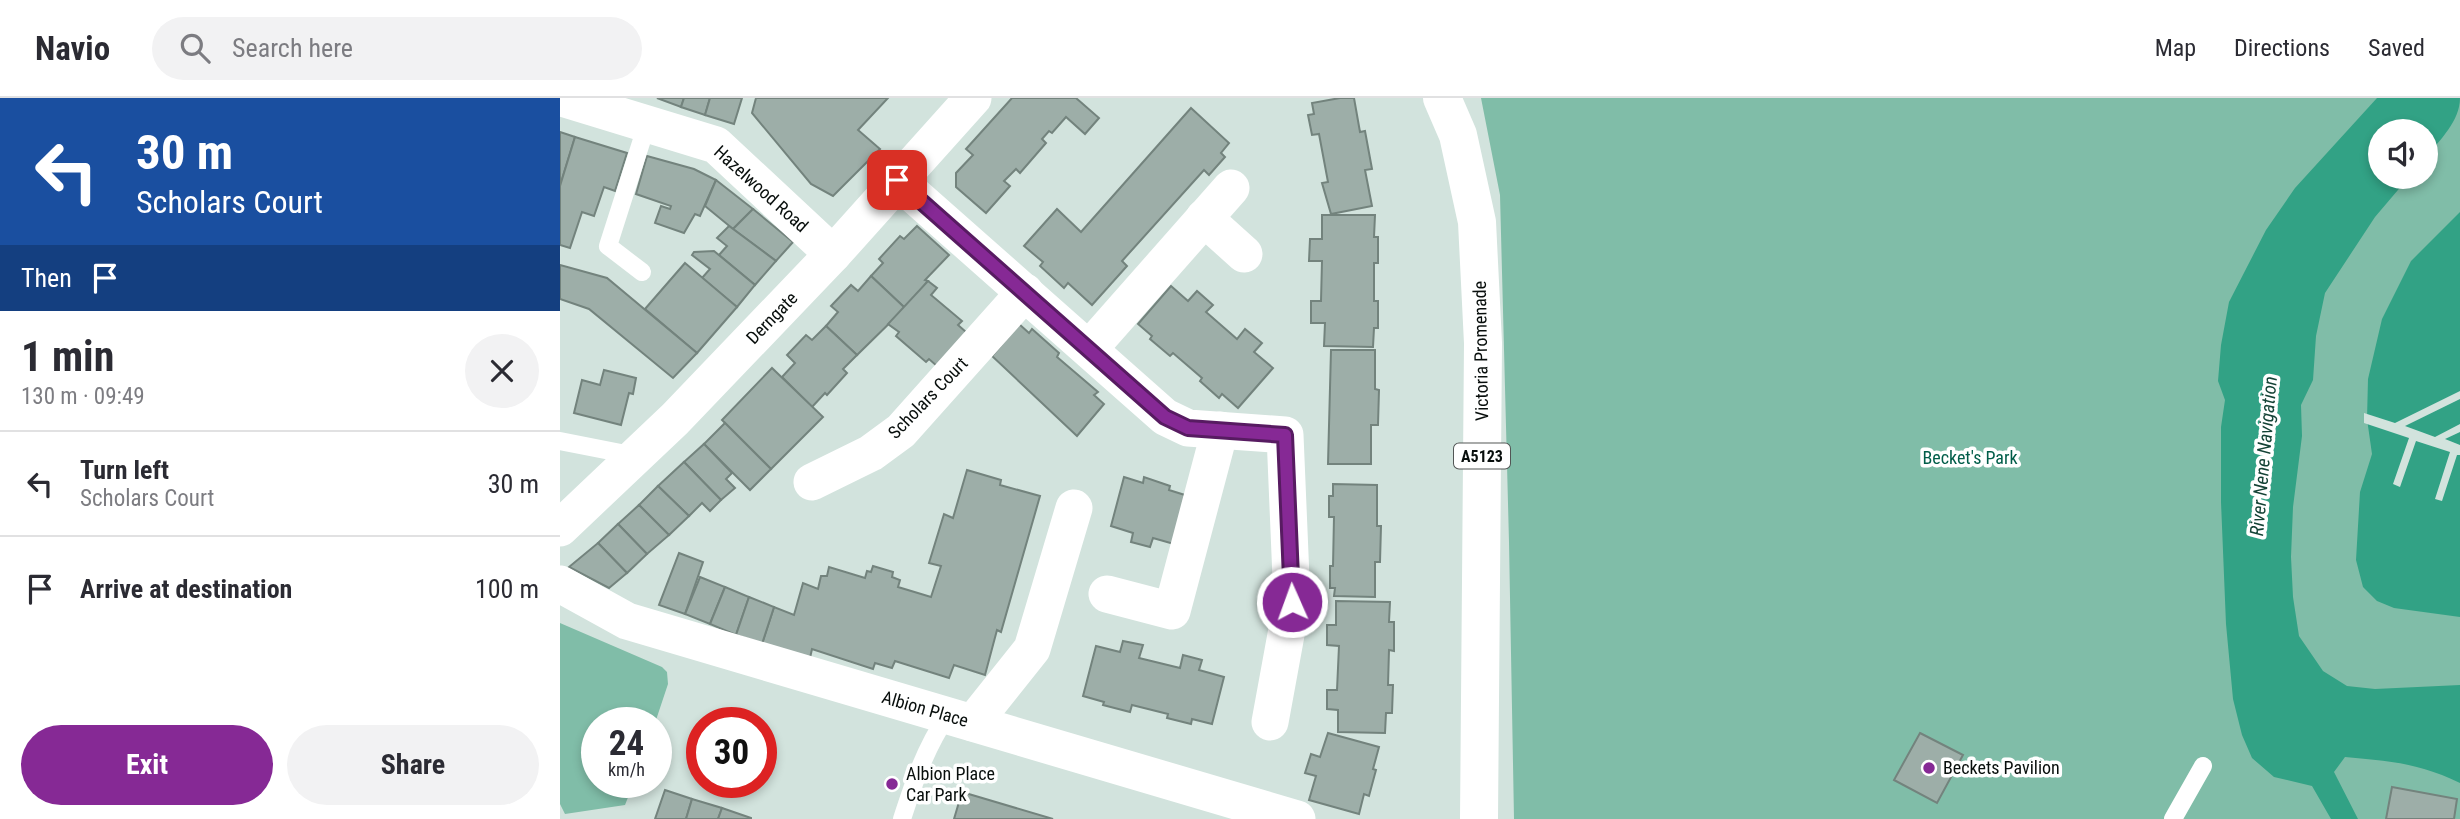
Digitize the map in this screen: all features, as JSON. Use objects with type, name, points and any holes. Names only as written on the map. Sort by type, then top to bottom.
[{"type":"main road","name":"Victoria Promenade","points":[[1442,98],[1458,135],[1477,222],[1483,343],[1479,819]]},
{"type":"street","name":"Hazelwood Road","points":[[562,98],[716,145],[833,254]]},
{"type":"street","name":"Derngate","points":[[560,528],[675,419],[833,254],[973,98]]},
{"type":"street","points":[[897,180],[1165,417],[1188,428],[1285,435],[1292,602],[1270,722]]},
{"type":"street","points":[[1089,349],[1231,188]]},
{"type":"street","points":[[1205,218],[1244,254]]},
{"type":"street","name":"Scholars Court","points":[[812,482],[871,453],[901,431],[1025,292]]},
{"type":"street","points":[[1107,594],[1172,611],[1220,430]]},
{"type":"street","points":[[960,720],[1032,649],[1074,508]]},
{"type":"street","name":"Albion Place","points":[[560,584],[628,621],[1297,819]]},
{"type":"lane","points":[[642,272],[608,246],[646,124]]},
{"type":"lane","points":[[560,441],[636,456]]},
{"type":"lane","points":[[902,819],[918,766],[932,738],[960,720]]},
{"type":"lane","points":[[2174,819],[2203,766]]},
{"type":"green space","name":"Becket's Park","points":[[1481,98],[2460,98],[2460,819],[1514,819],[1500,195]]},
{"type":"green space","points":[[560,623],[662,667],[667,672],[668,684],[660,707],[581,707],[581,798],[628,798],[625,805],[565,814],[560,804]]},
{"type":"water","name":"River Nene Navigation","points":[[2377,98],[2460,98],[2457,115],[2438,143],[2438,119],[2368,119],[2368,189],[2399,189],[2375,217],[2325,293],[2316,336],[2313,380],[2301,405],[2302,436],[2293,507],[2291,557],[2299,636],[2323,671],[2347,686],[2375,689],[2460,685],[2460,783],[2417,767],[2345,757],[2334,772],[2358,819],[2331,819],[2312,786],[2274,777],[2252,758],[2242,735],[2233,699],[2226,624],[2221,502],[2221,427],[2225,400],[2218,381],[2221,345],[2229,302],[2266,230],[2295,188]]},
{"type":"water","points":[[2460,212],[2460,617],[2394,608],[2377,601],[2363,587],[2356,560],[2360,492],[2372,454],[2367,419],[2368,379],[2382,319],[2411,261]]},
{"type":"pier","points":[[2460,391],[2460,399],[2405,426],[2435,437],[2460,424],[2460,432],[2445,439],[2460,445],[2460,455],[2457,455],[2442,501],[2435,499],[2450,452],[2416,441],[2400,487],[2393,484],[2409,438],[2364,423],[2364,413],[2395,423]]},
{"type":"building","points":[[657,98],[684,98],[681,107]]},
{"type":"building","points":[[684,98],[710,98],[705,115],[681,107]]},
{"type":"building","points":[[710,98],[742,98],[734,124],[705,115]]},
{"type":"building","points":[[756,98],[888,98],[858,130],[880,149],[833,196],[811,184],[752,113]]},
{"type":"building","points":[[1012,98],[1076,98],[1099,118],[1085,134],[1066,117],[1052,133],[1049,131],[1042,139],[1046,143],[1020,173],[1016,169],[1004,181],[1010,186],[986,213],[956,187],[956,173],[973,155],[966,149]]},
{"type":"building","points":[[1354,98],[1360,132],[1365,131],[1372,169],[1365,170],[1372,206],[1331,214],[1322,183],[1328,182],[1319,134],[1312,135],[1308,115],[1314,114],[1312,103]]},
{"type":"building","points":[[1191,108],[1229,143],[1221,153],[1225,157],[1209,175],[1204,170],[1122,261],[1127,266],[1092,305],[1068,283],[1064,288],[1040,266],[1043,262],[1024,246],[1057,209],[1081,232]]},
{"type":"building","points":[[560,132],[575,137],[560,186]]},
{"type":"building","points":[[575,137],[627,153],[615,191],[604,187],[594,216],[582,212],[570,248],[560,245],[560,186]]},
{"type":"building","points":[[647,156],[694,169],[716,180],[700,216],[695,214],[684,233],[655,223],[661,206],[670,209],[671,206],[636,194]]},
{"type":"building","points":[[716,180],[753,209],[733,229],[705,206]]},
{"type":"building","points":[[753,209],[793,242],[776,261],[733,229]]},
{"type":"building","points":[[1322,215],[1375,215],[1374,237],[1378,237],[1378,263],[1374,263],[1374,301],[1378,301],[1378,328],[1374,328],[1373,347],[1324,346],[1325,323],[1311,323],[1311,301],[1321,301],[1322,261],[1309,261],[1310,239],[1322,239]]},
{"type":"building","points":[[729,226],[776,261],[755,285],[719,255],[727,246],[717,238]]},
{"type":"building","points":[[917,226],[949,255],[925,280],[928,281],[905,308],[871,276],[883,263],[879,259],[900,236],[904,239]]},
{"type":"building","points":[[714,251],[755,285],[737,307],[702,278],[710,269],[692,255],[694,252]]},
{"type":"building","points":[[685,263],[737,307],[697,353],[645,309]]},
{"type":"building","points":[[560,265],[607,278],[697,353],[673,378],[589,309],[560,299]]},
{"type":"building","points":[[871,276],[905,308],[857,355],[826,326],[838,312],[831,306],[851,285],[858,291]]},
{"type":"building","points":[[928,281],[937,288],[931,295],[962,321],[958,325],[974,339],[945,373],[929,359],[926,362],[896,336],[899,332],[888,324]]},
{"type":"building","points":[[1171,286],[1188,301],[1197,291],[1213,305],[1206,312],[1237,339],[1245,329],[1262,343],[1254,352],[1273,368],[1238,408],[1222,394],[1219,398],[1200,381],[1202,378],[1173,353],[1170,356],[1150,339],[1152,336],[1138,324]]},
{"type":"building","points":[[1019,324],[1029,333],[1032,329],[1059,353],[1057,357],[1098,392],[1094,395],[1104,404],[1077,436],[992,356]]},
{"type":"building","points":[[826,326],[857,355],[843,369],[847,373],[812,407],[782,377],[795,363],[787,355],[806,335],[812,340]]},
{"type":"building","points":[[1331,350],[1375,350],[1375,389],[1379,390],[1378,425],[1371,425],[1371,464],[1328,464]]},
{"type":"building","points":[[772,368],[823,417],[771,469],[722,420]]},
{"type":"building","points":[[604,370],[636,378],[633,394],[629,393],[621,425],[574,413],[582,380],[600,385]]},
{"type":"building","points":[[725,423],[771,469],[750,490],[704,444]]},
{"type":"building","points":[[704,444],[732,473],[726,479],[735,488],[721,500],[684,462]]},
{"type":"building","points":[[684,462],[721,500],[710,511],[702,503],[689,516],[658,486]]},
{"type":"building","points":[[967,470],[1001,480],[1000,485],[1040,496],[1001,632],[997,630],[985,675],[954,665],[949,678],[895,661],[892,668],[875,663],[873,669],[812,649],[810,658],[762,644],[774,607],[794,615],[803,583],[818,589],[821,576],[827,576],[829,567],[865,578],[867,571],[871,572],[873,566],[893,572],[892,577],[900,580],[898,587],[931,597],[941,566],[929,563],[944,514],[953,518]]},
{"type":"building","points":[[1124,477],[1143,483],[1144,477],[1188,496],[1174,544],[1153,538],[1150,547],[1131,542],[1133,533],[1111,526]]},
{"type":"building","points":[[1333,484],[1377,485],[1377,526],[1381,526],[1380,562],[1375,562],[1375,597],[1334,596],[1335,588],[1330,588],[1334,517],[1329,517],[1329,496],[1333,496]]},
{"type":"building","points":[[658,486],[689,516],[669,535],[639,505]]},
{"type":"building","points":[[639,505],[669,535],[647,554],[618,524]]},
{"type":"building","points":[[618,524],[647,554],[627,573],[598,543]]},
{"type":"building","points":[[598,543],[627,573],[609,588],[569,567]]},
{"type":"building","points":[[679,553],[703,562],[685,614],[659,605]]},
{"type":"building","points":[[700,577],[725,587],[710,624],[685,614]]},
{"type":"building","points":[[725,587],[749,597],[736,635],[710,624]]},
{"type":"building","points":[[749,597],[774,607],[762,644],[736,635]]},
{"type":"building","points":[[1336,601],[1390,602],[1389,622],[1394,622],[1394,651],[1389,650],[1388,685],[1393,685],[1392,713],[1386,713],[1385,733],[1338,732],[1338,710],[1327,709],[1327,690],[1337,690],[1339,646],[1327,645],[1327,625],[1336,625]]},
{"type":"building","points":[[1123,641],[1143,645],[1139,658],[1180,668],[1183,655],[1202,660],[1199,670],[1224,677],[1212,724],[1192,719],[1191,724],[1167,718],[1168,714],[1132,705],[1130,712],[1083,696],[1096,646],[1120,652]]},
{"type":"building","points":[[1328,733],[1379,747],[1369,796],[1364,794],[1359,814],[1309,800],[1316,776],[1305,773],[1311,754],[1320,757]]},
{"type":"building","name":"Beckets Pavilion","points":[[1920,733],[1963,755],[1937,803],[1894,780]]},
{"type":"building","points":[[2392,787],[2457,799],[2454,819],[2386,819]]},
{"type":"building","points":[[672,792],[692,799],[686,819],[655,819],[662,798],[672,798]]},
{"type":"building","points":[[962,792],[1053,819],[954,819]]},
{"type":"building","points":[[692,799],[722,808],[718,819],[686,819]]},
{"type":"building","points":[[722,808],[751,818],[751,819],[718,819]]},
{"type":"place","name":"Beckets Pavilion","points":[[1929,768]]},
{"type":"place","name":"Albion Place Car Park","points":[[892,784]]},
{"type":"route","points":[[897,180],[1165,417],[1188,428],[1285,435],[1292,602]]}]
